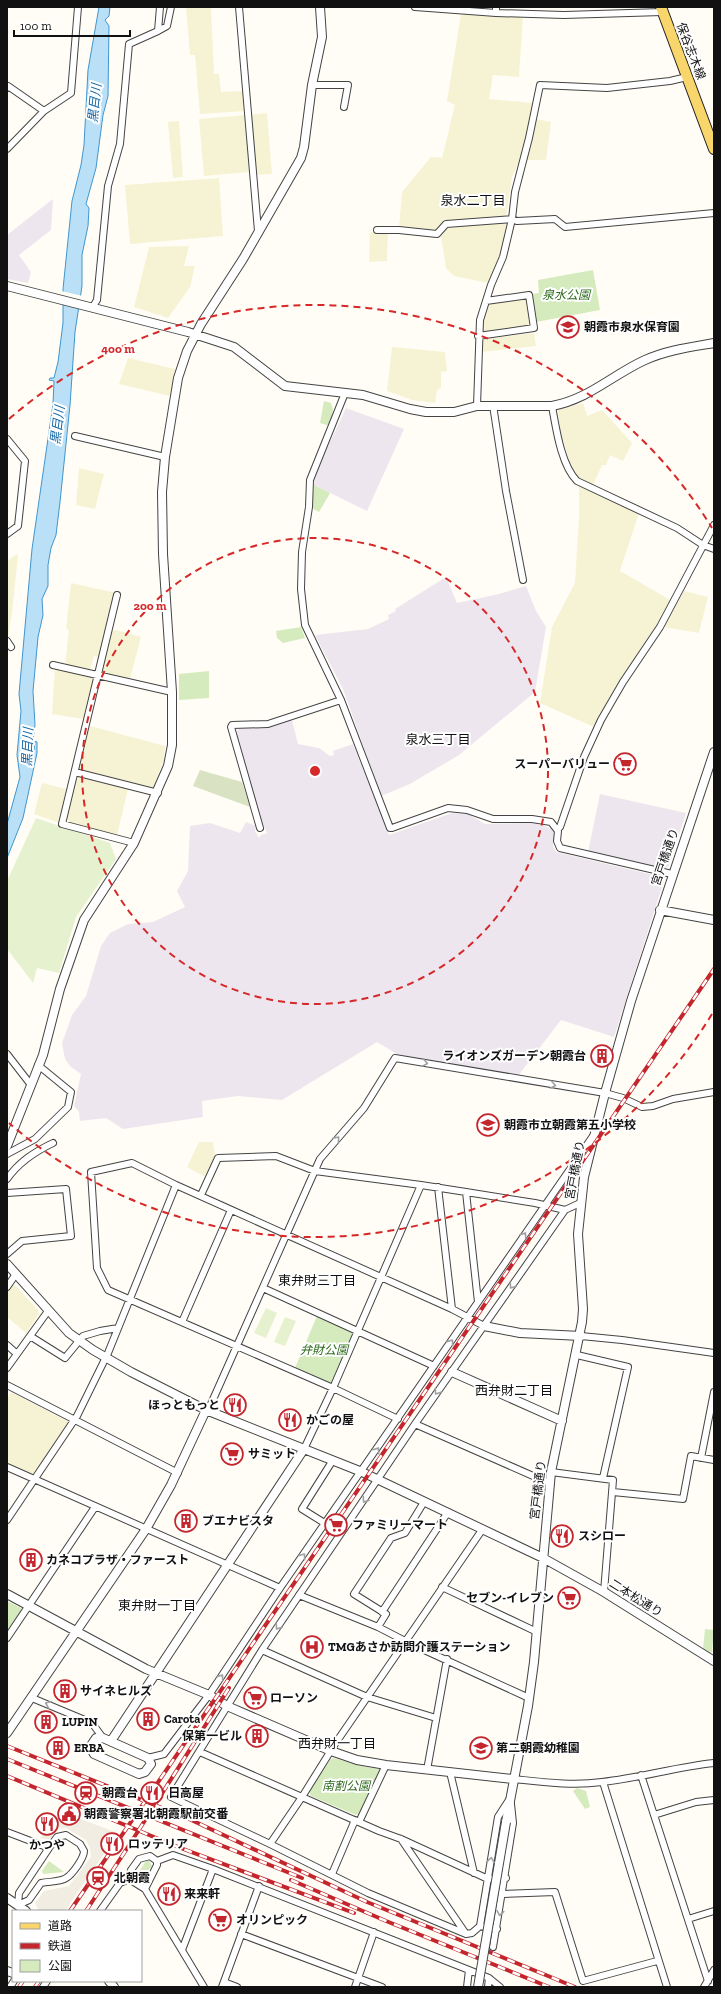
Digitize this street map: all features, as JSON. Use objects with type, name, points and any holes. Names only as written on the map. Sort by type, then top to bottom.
[{"type":"main road","name":"保谷志木線","points":[[661,9],[714,149]]},
{"type":"street","points":[[7,149],[44,111],[71,93],[78,7]]},
{"type":"street","points":[[158,31],[160,7]]},
{"type":"street","points":[[92,308],[97,300],[108,186],[120,144],[129,44],[167,26],[171,7]]},
{"type":"street","points":[[239,7],[258,231]]},
{"type":"street","points":[[7,1146],[43,1055],[62,982],[84,920],[134,843],[158,793],[168,766],[172,744],[172,692],[163,554],[162,492],[165,457],[178,378],[185,356],[196,335],[301,158],[304,148],[312,85],[322,37],[320,7]]},
{"type":"street","points":[[415,7],[496,10],[564,15],[661,9]]},
{"type":"street","points":[[477,406],[478,336],[480,320],[491,285],[503,258],[512,219],[515,192],[529,138],[540,85],[607,88],[687,77]]},
{"type":"street","points":[[312,85],[348,85],[344,107]]},
{"type":"street","points":[[7,88],[8,86],[44,111]]},
{"type":"street","points":[[377,230],[437,234],[446,224],[512,219],[517,221],[555,219],[565,227],[714,213]]},
{"type":"street","points":[[7,286],[196,335],[240,350],[285,386],[363,395],[410,409],[426,412],[454,412],[477,406],[494,405],[552,406],[586,395],[626,370],[656,355],[714,343]]},
{"type":"street","points":[[478,336],[534,328],[529,295],[486,301]]},
{"type":"street","points":[[344,393],[310,480],[309,507],[302,552],[301,589],[307,632],[341,700],[390,828],[448,808],[456,808],[475,812],[486,818],[532,819],[551,822],[557,829]]},
{"type":"street","points":[[494,405],[506,491],[523,580]]},
{"type":"street","points":[[552,406],[561,448],[573,477],[577,482],[677,528],[703,545],[714,549]]},
{"type":"street","points":[[75,436],[165,457]]},
{"type":"street","points":[[7,439],[25,461],[18,526],[7,534]]},
{"type":"street","points":[[672,874],[560,848],[558,846],[557,829],[562,821],[584,757],[601,720],[623,682],[660,627],[714,525]]},
{"type":"street","points":[[117,595],[62,824],[134,843]]},
{"type":"street","points":[[7,641],[11,647]]},
{"type":"street","points":[[54,665],[172,692]]},
{"type":"street","points":[[260,828],[231,727],[232,725],[268,724],[341,700]]},
{"type":"street","name":"宮戸橋通り","points":[[478,1987],[513,1779],[529,1698],[537,1632],[549,1483],[580,1336],[583,1309],[578,1246],[580,1203],[584,1177],[605,1093],[660,910],[714,755]]},
{"type":"street","points":[[74,772],[158,793]]},
{"type":"street","points":[[660,910],[714,920]]},
{"type":"street","points":[[7,1054],[31,1085]]},
{"type":"street","points":[[7,1733],[146,1529],[178,1473],[206,1410],[211,1404],[320,1159],[364,1108],[395,1058],[605,1093],[623,1098],[642,1107],[653,1106],[673,1099],[714,1092]]},
{"type":"street","points":[[7,1154],[35,1139],[68,1107],[71,1092],[38,1065]]},
{"type":"street","points":[[148,1758],[164,1754],[209,1695],[280,1588],[362,1472],[544,1204],[594,1135]]},
{"type":"street","points":[[7,1179],[15,1167],[34,1152],[53,1143]]},
{"type":"street","points":[[201,1195],[218,1158],[276,1156],[315,1171],[438,1187],[544,1204],[565,1210]]},
{"type":"street","points":[[398,1419],[332,1388],[108,1290],[97,1268],[90,1172],[132,1163],[176,1185],[452,1309],[484,1326],[520,1333],[622,1340],[714,1353]]},
{"type":"street","points":[[7,1520],[75,1420],[106,1358],[128,1299],[176,1185]]},
{"type":"street","points":[[32,1698],[92,1723],[107,1739],[148,1758],[151,1762],[147,1770],[139,1774],[94,1754],[90,1748],[93,1740],[107,1739],[155,1673],[304,1449],[421,1185]]},
{"type":"street","points":[[438,1187],[452,1309]]},
{"type":"street","points":[[7,1193],[66,1189],[71,1236],[22,1241],[7,1254]]},
{"type":"street","points":[[466,1192],[478,1302]]},
{"type":"street","points":[[510,1799],[498,1817],[480,1926],[472,1933],[466,1934],[368,1893],[332,1874],[171,1797],[262,1650],[415,1424],[565,1210],[580,1203]]},
{"type":"street","points":[[182,1322],[231,1210]]},
{"type":"street","name":"二本松通り","points":[[7,1264],[48,1311],[78,1341],[106,1358],[206,1410],[362,1472],[543,1558],[604,1592],[714,1661]]},
{"type":"street","points":[[7,1286],[16,1274]]},
{"type":"street","points":[[263,1288],[434,1366]]},
{"type":"street","points":[[7,1368],[48,1311]]},
{"type":"street","points":[[30,1336],[65,1358],[83,1336],[118,1328]]},
{"type":"street","points":[[7,1345],[17,1354]]},
{"type":"street","points":[[577,1355],[628,1367],[603,1478]]},
{"type":"street","points":[[452,1372],[562,1421]]},
{"type":"street","points":[[7,1385],[178,1473]]},
{"type":"street","points":[[700,1458],[714,1392]]},
{"type":"street","points":[[415,1424],[549,1483]]},
{"type":"street","points":[[613,1492],[683,1499],[691,1456],[714,1460]]},
{"type":"street","points":[[326,1524],[302,1509],[333,1460]]},
{"type":"street","points":[[7,1467],[280,1588]]},
{"type":"street","points":[[551,1472],[613,1480],[604,1592]]},
{"type":"street","points":[[378,1627],[386,1614],[354,1594],[391,1538],[405,1533],[424,1502]]},
{"type":"street","points":[[7,1638],[95,1507]]},
{"type":"street","points":[[382,1612],[448,1512]]},
{"type":"street","points":[[270,1844],[367,1697],[482,1530]]},
{"type":"street","points":[[442,1587],[537,1632]]},
{"type":"street","points":[[7,1594],[155,1673],[209,1695],[227,1706],[331,1751],[357,1760],[427,1770],[566,1784],[603,1782],[680,1767],[714,1763]]},
{"type":"street","points":[[300,1595],[378,1627],[529,1698]]},
{"type":"street","points":[[262,1650],[367,1697],[436,1718]]},
{"type":"street","points":[[427,1770],[447,1659]]},
{"type":"street","points":[[200,1752],[401,1839],[488,1879],[506,1878]]},
{"type":"street","points":[[332,1874],[386,1765]]},
{"type":"street","points":[[450,1772],[474,1873]]},
{"type":"street","points":[[641,1775],[708,1981]]},
{"type":"street","points":[[603,1782],[667,1987]]},
{"type":"street","points":[[493,1947],[506,1878],[513,1823],[510,1799]]},
{"type":"street","points":[[654,1815],[696,1802],[714,1800]]},
{"type":"street","points":[[7,1832],[49,1848]]},
{"type":"street","points":[[63,1835],[80,1844],[84,1854],[70,1877],[64,1880],[41,1883],[29,1900],[18,1905],[19,1893],[57,1838],[63,1835]]},
{"type":"street","points":[[401,1839],[466,1934]]},
{"type":"street","points":[[157,1861],[173,1855],[213,1869],[489,1978],[500,1987]]},
{"type":"street","points":[[129,1879],[131,1870],[139,1859],[150,1856],[157,1861]]},
{"type":"street","points":[[145,1889],[157,1865],[157,1861]]},
{"type":"street","points":[[35,1869],[36,1876],[41,1883]]},
{"type":"street","points":[[182,1950],[213,1869]]},
{"type":"street","points":[[129,1879],[145,1889],[204,1987]]},
{"type":"street","points":[[101,1910],[120,1883],[129,1879]]},
{"type":"street","points":[[237,1987],[223,1985],[259,1886]]},
{"type":"street","points":[[503,1894],[555,1892],[583,1981],[658,1961]]},
{"type":"street","points":[[7,1898],[25,1910]]},
{"type":"street","points":[[688,1919],[714,1911]]},
{"type":"street","points":[[480,1926],[496,1929]]},
{"type":"street","points":[[355,1987],[374,1932]]},
{"type":"street","points":[[241,1934],[382,1987]]},
{"type":"street","points":[[467,1987],[469,1970]]},
{"type":"street","points":[[704,1987],[714,1970]]},
{"type":"street","points":[[488,1987],[489,1978]]},
{"type":"shaded area","points":[[186,7],[211,7],[214,74],[219,74],[221,92],[244,91],[245,111],[200,114],[195,55],[190,55]]},
{"type":"shaded area","points":[[461,14],[523,16],[519,77],[493,75],[489,99],[533,103],[524,151],[512,177],[506,216],[443,222],[439,230],[436,232],[399,228],[402,192],[431,157],[442,158],[455,105],[447,101]]},
{"type":"shaded area","points":[[267,113],[272,174],[255,175],[250,115]]},
{"type":"shaded area","points":[[246,115],[249,172],[204,176],[199,119]]},
{"type":"shaded area","points":[[536,119],[551,122],[546,160],[527,160]]},
{"type":"shaded area","points":[[179,121],[183,177],[173,178],[168,122]]},
{"type":"shaded area","points":[[219,178],[223,236],[130,244],[125,185]]},
{"type":"shaded area","points":[[53,199],[51,230],[19,255],[31,272],[28,283],[7,279],[7,235]]},
{"type":"shaded area","points":[[509,221],[503,247],[488,283],[454,276],[446,268],[441,235],[447,226]]},
{"type":"shaded area","points":[[388,231],[387,261],[369,262],[370,232]]},
{"type":"shaded area","points":[[189,246],[184,266],[195,266],[190,287],[168,318],[134,307],[149,247]]},
{"type":"shaded area","points":[[524,298],[528,301],[531,323],[528,327],[484,333],[481,330],[487,305],[491,303]]},
{"type":"shaded area","points":[[534,333],[536,346],[481,352],[481,342],[484,339]]},
{"type":"shaded area","points":[[392,347],[445,352],[447,371],[441,372],[441,388],[437,390],[435,403],[412,400],[387,391]]},
{"type":"shaded area","points":[[128,358],[175,369],[170,396],[119,384]]},
{"type":"shaded area","points":[[583,403],[587,416],[602,410],[632,443],[623,461],[610,455],[606,465],[602,465],[593,485],[577,476],[573,471],[560,432],[558,410]]},
{"type":"shaded area","points":[[346,408],[404,429],[367,511],[314,485],[315,474]]},
{"type":"shaded area","points":[[79,468],[104,474],[95,509],[76,505]]},
{"type":"shaded area","points":[[581,486],[639,513],[620,571],[672,601],[614,690],[594,727],[540,703],[552,627],[575,583],[579,517],[579,487]]},
{"type":"shaded area","points":[[17,554],[12,612],[8,638],[7,561]]},
{"type":"shaded area","points":[[446,577],[457,603],[499,594],[526,586],[536,611],[546,627],[535,692],[459,755],[410,784],[381,796],[343,689],[315,635],[368,629],[389,619],[388,615],[396,611],[395,609]]},
{"type":"shaded area","points":[[71,583],[116,593],[99,657],[94,656],[90,670],[65,665],[69,630],[66,629]]},
{"type":"shaded area","points":[[684,591],[708,597],[699,633],[664,627]]},
{"type":"shaded area","points":[[116,630],[141,637],[130,679],[102,672],[111,631]]},
{"type":"shaded area","points":[[55,668],[92,677],[94,680],[83,719],[52,714]]},
{"type":"shaded area","points":[[292,720],[298,744],[319,748],[330,756],[334,755],[333,751],[353,744],[389,835],[452,813],[468,814],[485,824],[533,823],[551,828],[554,833],[553,846],[556,852],[662,877],[664,881],[614,1037],[561,1020],[518,1076],[436,1063],[397,1054],[377,1042],[282,1100],[238,1096],[202,1101],[203,1117],[123,1129],[106,1118],[80,1121],[79,1112],[74,1106],[81,1074],[71,1067],[65,1059],[62,1043],[72,1015],[86,996],[101,946],[110,933],[128,924],[153,922],[185,907],[177,891],[188,871],[190,826],[210,823],[240,833],[246,822],[256,826],[255,831],[259,838],[261,835],[267,833],[254,804],[243,755],[236,732],[241,726],[269,727]]},
{"type":"shaded area","points":[[90,726],[165,746],[164,759],[153,789],[77,770]]},
{"type":"shaded area","points":[[76,775],[128,789],[117,835],[71,823],[66,819]]},
{"type":"shaded area","points":[[42,783],[66,789],[59,823],[34,814]]},
{"type":"shaded area","points":[[600,794],[686,813],[669,866],[664,869],[588,852]]},
{"type":"shaded area","points":[[199,1142],[213,1142],[215,1155],[205,1177],[187,1167]]},
{"type":"shaded area","points":[[12,1285],[15,1285],[38,1310],[39,1314],[26,1333],[7,1317],[7,1293]]},
{"type":"shaded area","points":[[11,1392],[69,1422],[34,1473],[29,1475],[7,1464],[7,1399]]},
{"type":"shaded area","points":[[57,1818],[74,1825],[78,1818],[118,1833],[66,1910],[38,1910],[35,1903],[44,1891],[69,1886],[91,1857],[90,1848],[86,1840],[66,1828],[57,1829],[49,1840],[40,1838]]},
{"type":"green space","name":"泉水公園","points":[[593,270],[600,310],[536,322],[532,294],[539,293],[538,280]]},
{"type":"green space","points":[[324,401],[331,403],[333,409],[330,426],[320,423]]},
{"type":"green space","points":[[314,485],[330,493],[319,512],[312,508]]},
{"type":"green space","points":[[301,627],[305,638],[283,643],[277,638],[276,631]]},
{"type":"green space","points":[[209,671],[209,698],[179,700],[179,674]]},
{"type":"green space","points":[[200,770],[242,782],[250,807],[193,786]]},
{"type":"green space","points":[[36,818],[110,843],[116,859],[76,917],[59,973],[37,968],[33,983],[7,949],[7,881]]},
{"type":"green space","points":[[266,1308],[277,1313],[266,1338],[254,1333]]},
{"type":"green space","name":"弁財公園","points":[[317,1316],[354,1332],[332,1384],[295,1368]]},
{"type":"green space","points":[[285,1317],[296,1321],[285,1346],[274,1342]]},
{"type":"green space","points":[[7,1601],[21,1608],[21,1612],[7,1630]]},
{"type":"green space","points":[[705,1629],[714,1630],[712,1652],[710,1653],[703,1649]]},
{"type":"green space","name":"南割公園","points":[[334,1758],[361,1766],[379,1769],[380,1772],[360,1814],[356,1815],[311,1796],[309,1792],[331,1759]]},
{"type":"green space","points":[[577,1788],[586,1791],[590,1807],[585,1809],[573,1791]]},
{"type":"green space","points":[[49,1861],[64,1872],[43,1874],[42,1871]]},
{"type":"green space","points":[[146,1861],[149,1861],[152,1866],[139,1881],[136,1876]]},
{"type":"water","name":"黒目川","points":[[99,7],[110,7],[109,16],[105,20],[109,26],[108,96],[103,115],[96,168],[86,204],[89,208],[88,226],[82,255],[82,286],[75,332],[70,405],[60,502],[56,535],[51,548],[48,565],[48,586],[42,599],[43,615],[38,637],[33,691],[35,725],[32,747],[34,750],[35,741],[37,742],[37,753],[23,818],[7,858],[7,824],[20,777],[17,755],[21,711],[19,694],[32,549],[53,404],[54,381],[49,380],[50,378],[54,378],[58,362],[63,323],[63,289],[72,201],[81,165],[84,145],[88,70]]},
{"type":"pier","points":[[61,291],[83,296],[81,309],[60,303]]},
{"type":"railway","points":[[71,1910],[714,969]]},
{"type":"railway","points":[[87,1910],[229,1688]]},
{"type":"railway","points":[[7,1746],[187,1818],[367,1902],[575,1987]]},
{"type":"railway","points":[[7,1759],[302,1878]]},
{"type":"railway","points":[[7,1776],[178,1847],[354,1913]]},
{"type":"railway","points":[[291,1880],[386,1921],[549,1987]]},
{"type":"railway","points":[[19,1987],[22,1982]]},
{"type":"railway","points":[[35,1987],[38,1982]]},
{"type":"place","name":"朝霞市泉水保育園","points":[[568,327]]},
{"type":"place","name":"スーパーバリュー","points":[[625,764]]},
{"type":"place","name":"ライオンズガーデン朝霞台","points":[[602,1056]]},
{"type":"place","name":"朝霞市立朝霞第五小学校","points":[[488,1125]]},
{"type":"place","name":"ほっともっと","points":[[235,1405]]},
{"type":"place","name":"かごの屋","points":[[290,1420]]},
{"type":"place","name":"サミット","points":[[232,1454]]},
{"type":"place","name":"ブエナビスタ","points":[[186,1521]]},
{"type":"place","name":"ファミリーマート","points":[[336,1525]]},
{"type":"place","name":"スシロー","points":[[562,1536]]},
{"type":"place","name":"カネコプラザ・ファースト","points":[[31,1560]]},
{"type":"place","name":"セブン-イレブン","points":[[569,1598]]},
{"type":"place","name":"TMGあさか訪問介護ステーション","points":[[312,1647]]},
{"type":"place","name":"サイネヒルズ","points":[[65,1691]]},
{"type":"place","name":"ローソン","points":[[255,1698]]},
{"type":"place","name":"Carota","points":[[148,1719]]},
{"type":"place","name":"LUPIN","points":[[46,1722]]},
{"type":"place","name":"保第一ビル","points":[[257,1736]]},
{"type":"place","name":"ERBA","points":[[58,1748]]},
{"type":"place","name":"第二朝霞幼稚園","points":[[481,1748]]},
{"type":"place","name":"朝霞台","points":[[86,1793]]},
{"type":"place","name":"日高屋","points":[[152,1793]]},
{"type":"place","name":"朝霞警察署北朝霞駅前交番","points":[[69,1814]]},
{"type":"place","name":"かつや","points":[[47,1824]]},
{"type":"place","name":"ロッテリア","points":[[112,1844]]},
{"type":"place","name":"北朝霞","points":[[98,1878]]},
{"type":"place","name":"来来軒","points":[[169,1894]]},
{"type":"place","name":"オリンピック","points":[[220,1920]]},
{"type":"district","name":"泉水二丁目","points":[[473,200]]},
{"type":"district","name":"泉水三丁目","points":[[438,739]]},
{"type":"district","name":"東弁財三丁目","points":[[317,1280]]},
{"type":"district","name":"西弁財二丁目","points":[[514,1390]]},
{"type":"district","name":"東弁財一丁目","points":[[157,1605]]},
{"type":"district","name":"西弁財一丁目","points":[[337,1743]]}]
